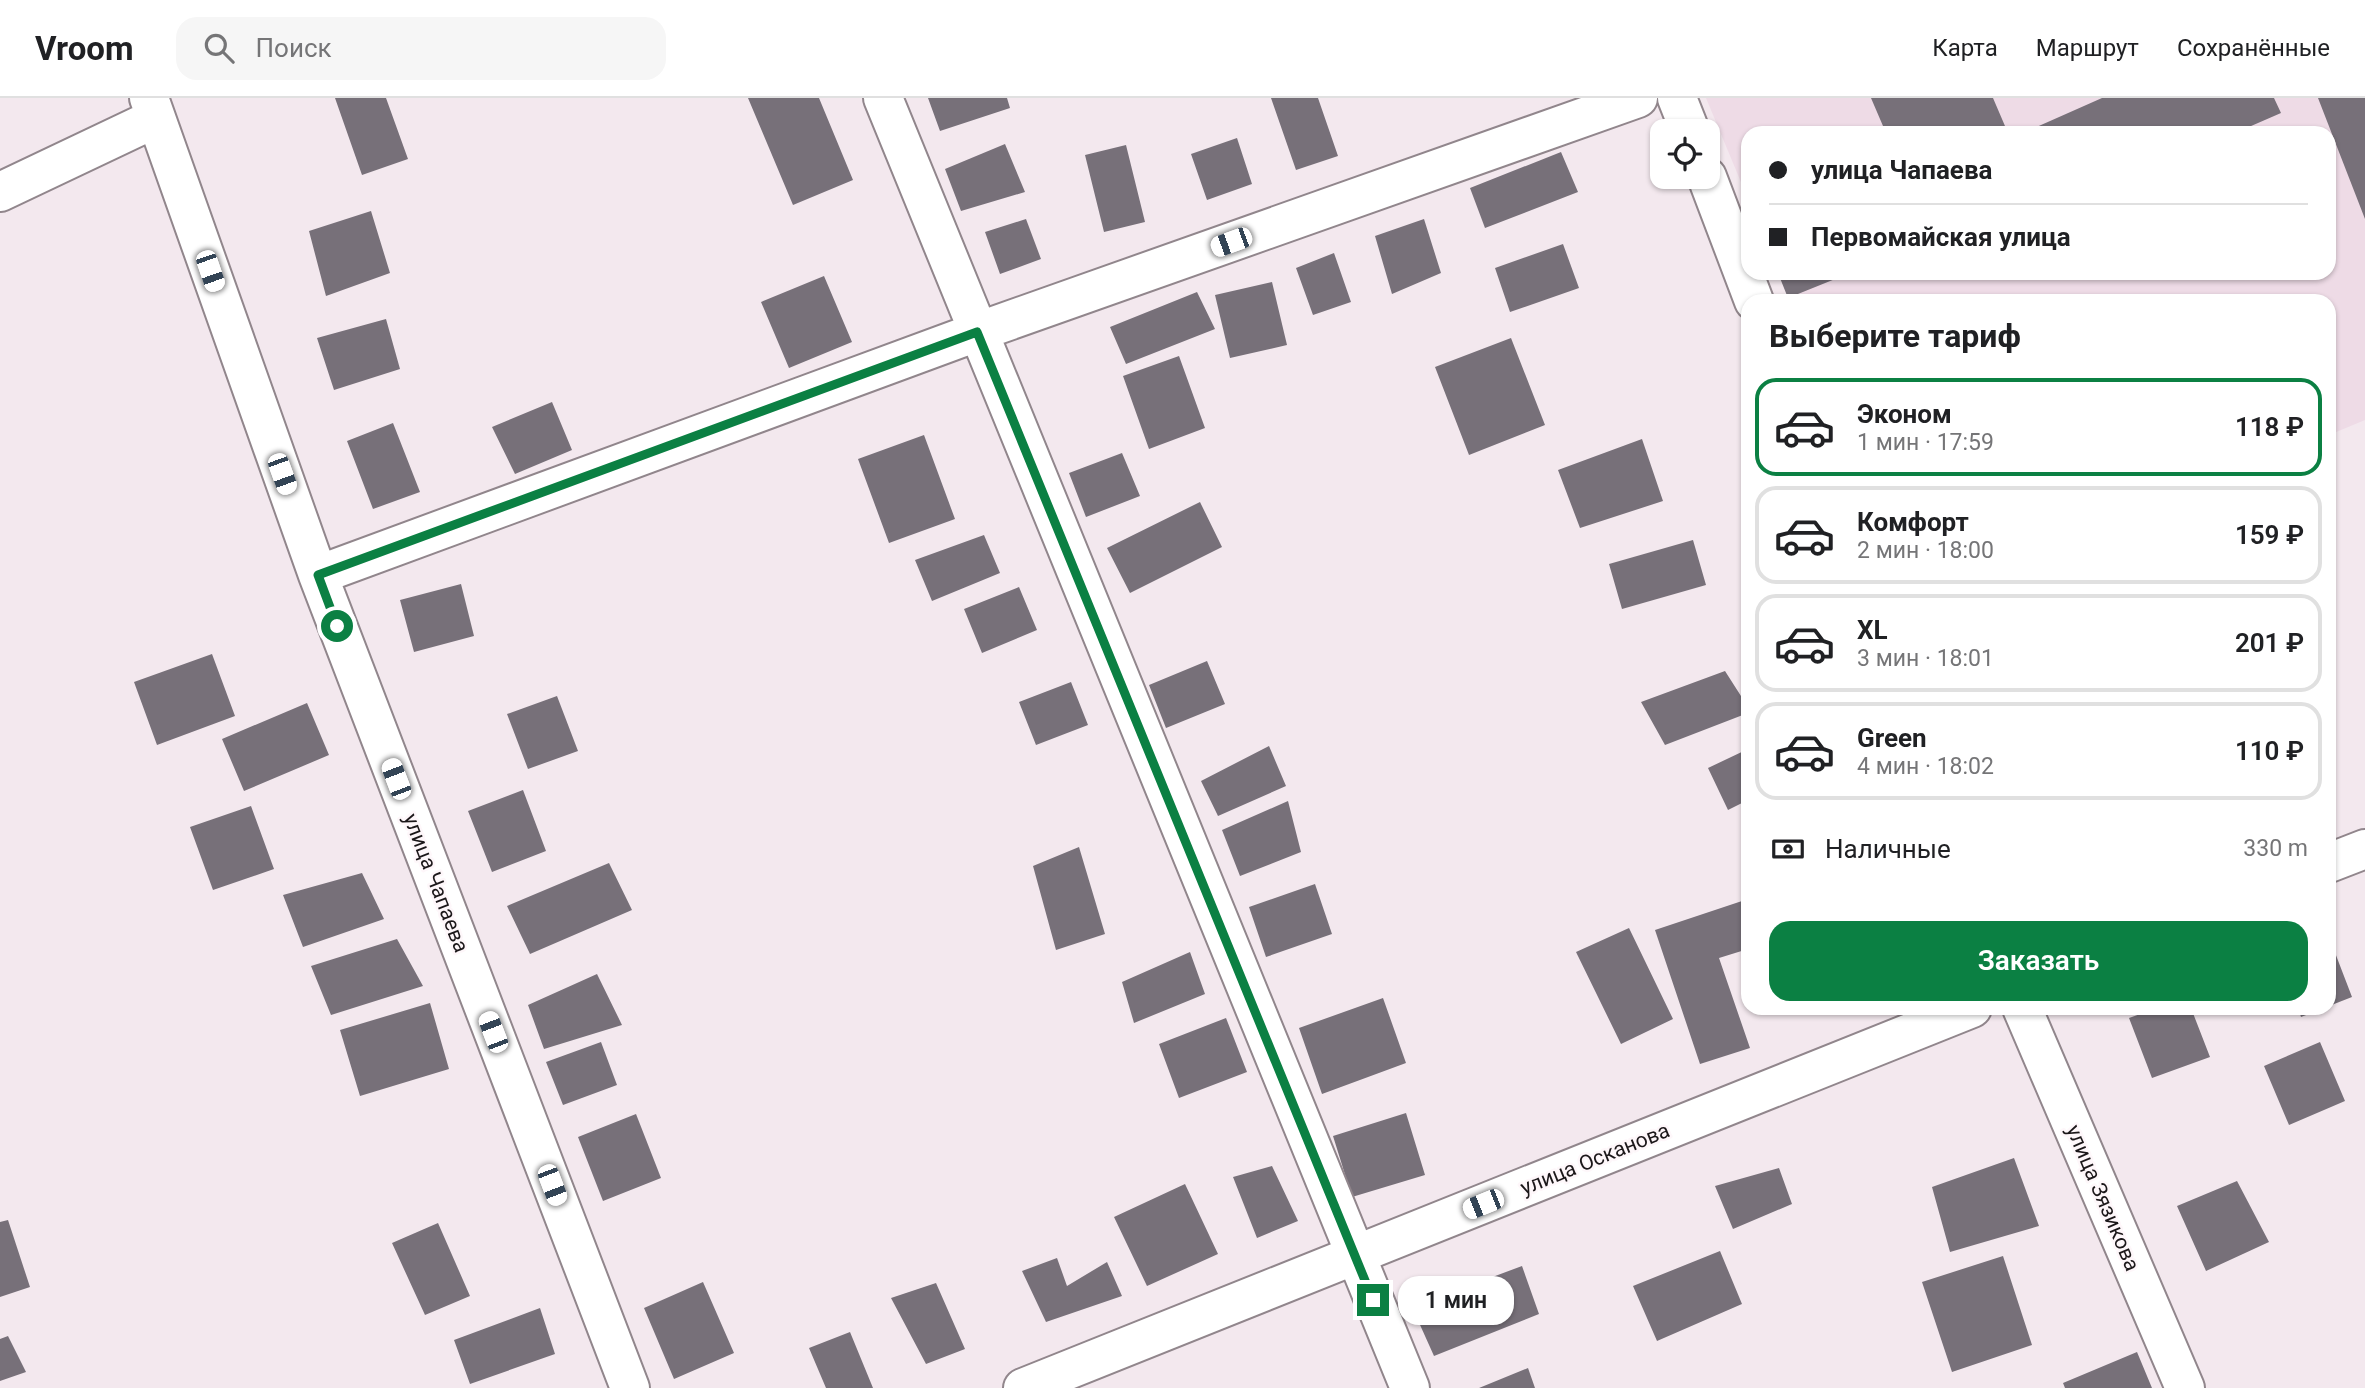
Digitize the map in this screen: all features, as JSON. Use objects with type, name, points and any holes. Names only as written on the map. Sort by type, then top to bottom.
[{"type":"street","points":[[883,98],[1410,1388]]},
{"type":"street","points":[[318,575],[977,332],[1639,98]]},
{"type":"street","points":[[1677,98],[1685,119]]},
{"type":"street","points":[[0,192],[153,108]]},
{"type":"street","name":"улица Чапаева","points":[[153,108],[318,575],[630,1388]]},
{"type":"street","points":[[1712,189],[1741,267]]},
{"type":"street","points":[[2336,860],[2365,849]]},
{"type":"street","name":"улица Осканова","points":[[1023,1388],[1955,1015]]},
{"type":"street","name":"улица Зязикова","points":[[2025,1015],[2185,1388]]},
{"type":"shaded area","points":[[1706,98],[2365,98],[2365,420],[2336,432],[2336,294],[1788,294],[1782,280],[2336,280],[2336,126],[1741,126],[1741,182],[1720,132],[1720,119],[1715,119]]},
{"type":"building","points":[[335,98],[386,98],[408,159],[362,175]]},
{"type":"building","points":[[748,98],[819,98],[853,180],[793,205]]},
{"type":"building","points":[[928,98],[1007,98],[1010,108],[940,131]]},
{"type":"building","points":[[1271,98],[1318,98],[1338,156],[1296,170]]},
{"type":"building","points":[[1871,98],[1993,98],[2005,126],[1883,126]]},
{"type":"building","points":[[2102,98],[2274,98],[2281,113],[2251,126],[2039,126]]},
{"type":"building","points":[[2318,98],[2365,98],[2365,219],[2336,144],[2336,126],[2329,126]]},
{"type":"building","points":[[1237,138],[1252,184],[1207,200],[1191,154]]},
{"type":"building","points":[[1005,144],[1025,192],[961,211],[945,169]]},
{"type":"building","points":[[1126,145],[1145,222],[1104,232],[1085,155]]},
{"type":"building","points":[[1561,152],[1578,192],[1485,228],[1470,188]]},
{"type":"building","points":[[371,211],[390,273],[326,296],[309,231]]},
{"type":"building","points":[[1026,219],[1041,259],[1000,274],[985,232]]},
{"type":"building","points":[[1424,219],[1441,273],[1392,294],[1375,236]]},
{"type":"building","points":[[1563,244],[1579,288],[1510,312],[1495,268]]},
{"type":"building","points":[[1334,253],[1351,302],[1313,315],[1296,268]]},
{"type":"building","points":[[824,276],[852,342],[789,368],[761,302]]},
{"type":"building","points":[[1781,280],[1833,280],[1798,294],[1786,294]]},
{"type":"building","points":[[1272,282],[1287,345],[1230,358],[1215,295]]},
{"type":"building","points":[[1197,292],[1215,329],[1126,364],[1110,327]]},
{"type":"building","points":[[386,319],[400,369],[334,390],[317,338]]},
{"type":"building","points":[[1511,338],[1545,425],[1469,455],[1435,367]]},
{"type":"building","points":[[1179,356],[1205,428],[1149,449],[1123,376]]},
{"type":"building","points":[[552,402],[572,450],[515,474],[492,427]]},
{"type":"building","points":[[393,423],[420,492],[373,509],[347,441]]},
{"type":"building","points":[[924,435],[955,519],[889,543],[858,459]]},
{"type":"building","points":[[1642,439],[1663,501],[1580,528],[1558,470]]},
{"type":"building","points":[[1122,453],[1140,496],[1086,517],[1069,473]]},
{"type":"building","points":[[1200,502],[1222,547],[1130,593],[1107,548]]},
{"type":"building","points":[[984,535],[1000,573],[932,601],[915,560]]},
{"type":"building","points":[[1693,540],[1706,585],[1622,609],[1609,564]]},
{"type":"building","points":[[461,584],[474,636],[414,652],[400,600]]},
{"type":"building","points":[[1019,587],[1037,630],[982,653],[964,609]]},
{"type":"building","points":[[212,654],[235,716],[157,745],[134,682]]},
{"type":"building","points":[[1207,661],[1225,704],[1166,728],[1149,685]]},
{"type":"building","points":[[1725,671],[1741,696],[1741,716],[1665,745],[1641,702]]},
{"type":"building","points":[[1071,682],[1088,725],[1036,745],[1019,702]]},
{"type":"building","points":[[557,696],[578,751],[528,769],[507,714]]},
{"type":"building","points":[[307,703],[329,755],[244,791],[222,739]]},
{"type":"building","points":[[1269,746],[1286,786],[1218,816],[1201,781]]},
{"type":"building","points":[[1741,752],[1741,804],[1728,810],[1708,768]]},
{"type":"building","points":[[523,790],[546,851],[492,872],[468,811]]},
{"type":"building","points":[[1288,801],[1301,852],[1240,876],[1222,830]]},
{"type":"building","points":[[251,806],[274,869],[213,890],[190,827]]},
{"type":"building","points":[[1079,847],[1105,934],[1056,950],[1033,866]]},
{"type":"building","points":[[609,863],[632,910],[530,954],[507,906]]},
{"type":"building","points":[[362,873],[384,919],[303,947],[283,895]]},
{"type":"building","points":[[1315,884],[1332,934],[1266,957],[1249,907]]},
{"type":"building","points":[[1741,901],[1741,951],[1719,958],[1750,1048],[1700,1064],[1655,930]]},
{"type":"building","points":[[1629,928],[1673,1019],[1621,1044],[1576,952]]},
{"type":"building","points":[[397,939],[423,986],[331,1015],[311,966]]},
{"type":"building","points":[[1190,952],[1205,994],[1134,1023],[1122,982]]},
{"type":"building","points":[[2336,955],[2352,997],[2336,1003]]},
{"type":"building","points":[[597,974],[622,1025],[544,1049],[528,1005]]},
{"type":"building","points":[[1383,998],[1406,1063],[1322,1094],[1299,1028]]},
{"type":"building","points":[[430,1003],[449,1069],[360,1096],[340,1030]]},
{"type":"building","points":[[2137,1015],[2194,1015],[2210,1057],[2152,1078],[2129,1018]]},
{"type":"building","points":[[1226,1018],[1247,1072],[1179,1098],[1159,1044]]},
{"type":"building","points":[[601,1042],[617,1085],[563,1105],[546,1062]]},
{"type":"building","points":[[2320,1042],[2345,1101],[2289,1125],[2264,1066]]},
{"type":"building","points":[[1406,1113],[1425,1175],[1352,1197],[1333,1136]]},
{"type":"building","points":[[636,1114],[661,1178],[603,1201],[578,1137]]},
{"type":"building","points":[[2014,1158],[2039,1226],[1950,1252],[1932,1187]]},
{"type":"building","points":[[1272,1166],[1298,1221],[1257,1238],[1233,1177]]},
{"type":"building","points":[[1779,1168],[1792,1204],[1733,1229],[1715,1186]]},
{"type":"building","points":[[2237,1181],[2269,1242],[2206,1271],[2177,1206]]},
{"type":"building","points":[[1185,1184],[1218,1254],[1147,1286],[1114,1217]]},
{"type":"building","points":[[8,1220],[30,1287],[0,1297],[0,1222]]},
{"type":"building","points":[[438,1223],[470,1296],[425,1315],[392,1243]]},
{"type":"building","points":[[1720,1251],[1742,1304],[1657,1341],[1633,1286]]},
{"type":"building","points":[[2003,1256],[2032,1345],[1952,1372],[1922,1282]]},
{"type":"building","points":[[1057,1258],[1067,1286],[1107,1262],[1122,1296],[1046,1322],[1022,1271]]},
{"type":"building","points":[[1522,1266],[1539,1314],[1434,1356],[1412,1307]]},
{"type":"building","points":[[703,1282],[734,1353],[674,1379],[644,1308]]},
{"type":"building","points":[[936,1283],[965,1349],[926,1364],[891,1298]]},
{"type":"building","points":[[540,1308],[555,1354],[470,1384],[454,1340]]},
{"type":"building","points":[[850,1332],[873,1388],[826,1388],[809,1348]]},
{"type":"building","points":[[8,1336],[26,1372],[0,1381],[0,1339]]},
{"type":"building","points":[[2137,1352],[2152,1388],[2065,1388],[2063,1383]]},
{"type":"building","points":[[1528,1368],[1535,1388],[1479,1388]]},
{"type":"route","points":[[337,626],[318,575],[977,332],[1373,1300]]}]
